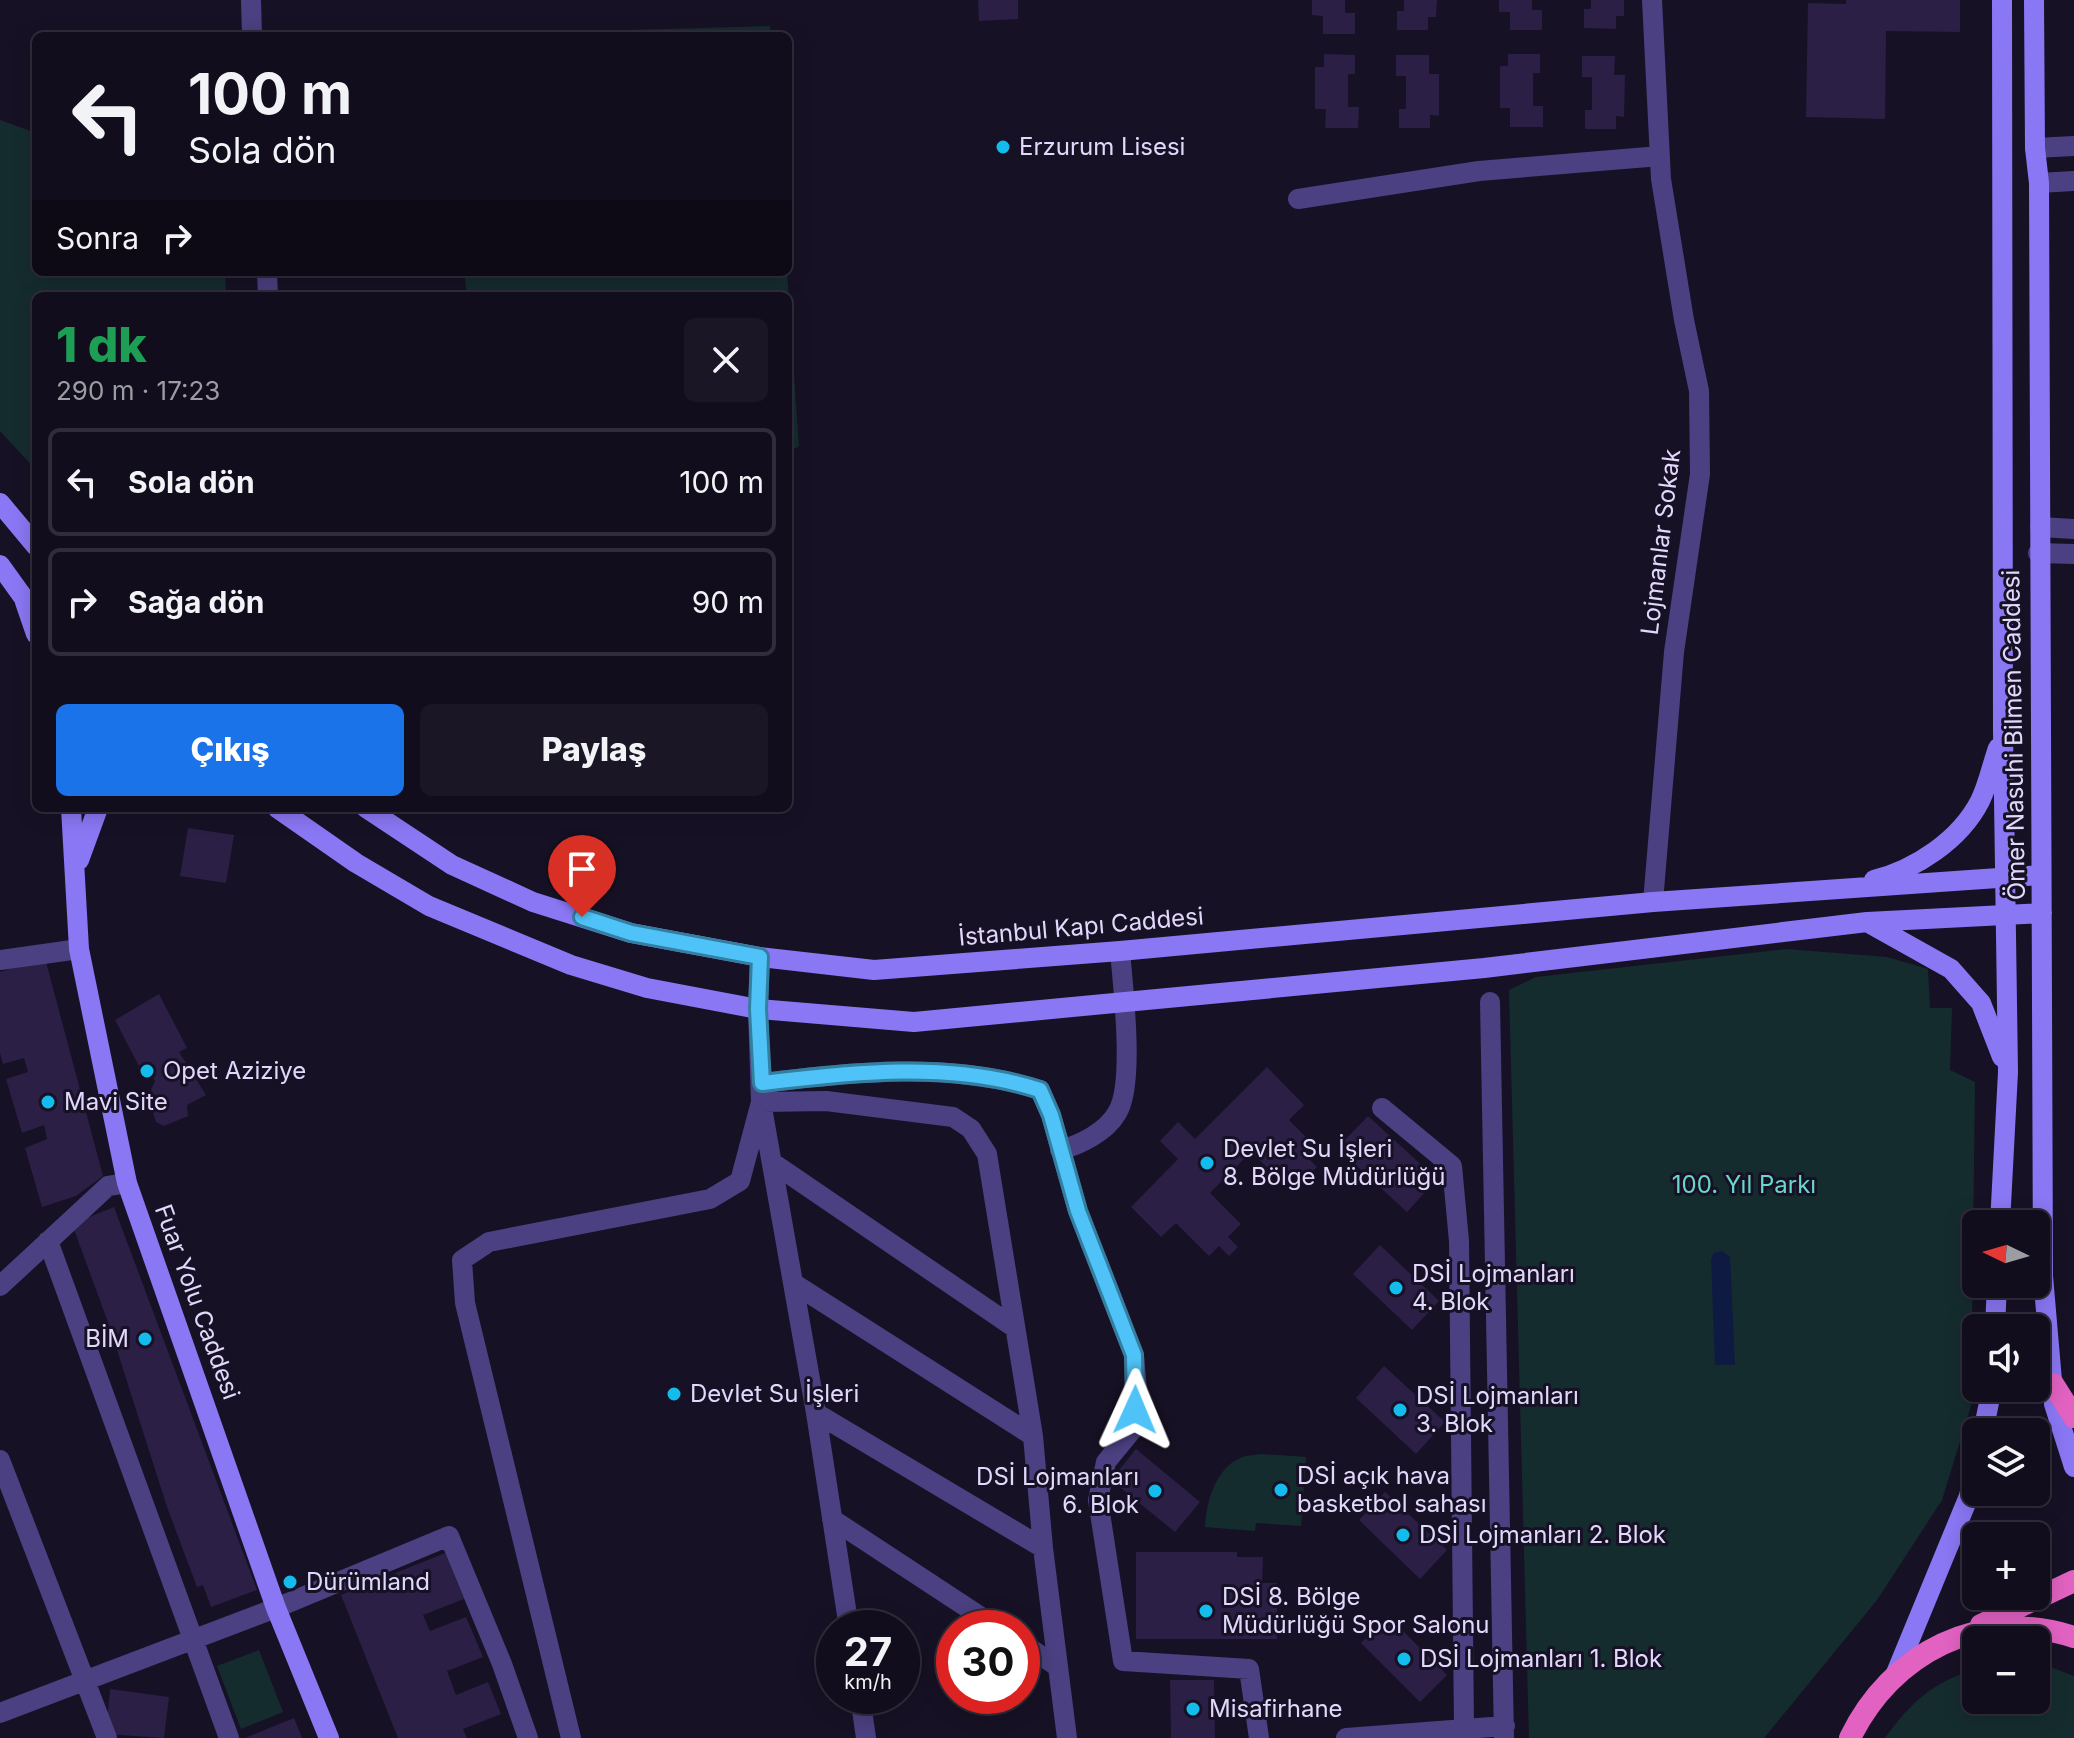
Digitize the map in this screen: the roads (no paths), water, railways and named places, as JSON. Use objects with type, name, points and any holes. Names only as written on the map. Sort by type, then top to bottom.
[{"type":"highway","points":[[2053,1384],[2074,1417]]},
{"type":"highway","points":[[1850,1738],[1863,1710],[1896,1673],[1923,1653],[2074,1581]]},
{"type":"highway","points":[[1953,1638],[2003,1627],[2053,1630],[2074,1637]]},
{"type":"main road","name":"Ömer Nasuhi Bilmen Caddesi","points":[[2001,1210],[2008,1072],[2003,731],[2002,0]]},
{"type":"main road","name":"Ömer Nasuhi Bilmen Caddesi","points":[[2034,0],[2035,148],[2039,183],[2043,1276],[2054,1404],[2074,1467]]},
{"type":"main road","points":[[2001,150],[2035,148]]},
{"type":"main road","points":[[2001,184],[2039,183]]},
{"type":"main road","points":[[0,503],[32,541]]},
{"type":"main road","points":[[0,565],[30,607]]},
{"type":"main road","points":[[1831,890],[1884,877],[1922,860],[1959,832],[1980,800],[2003,731]]},
{"type":"main road","name":"Fuar Yolu Caddesi","points":[[71,812],[79,949],[127,1183],[276,1608],[329,1738]]},
{"type":"main road","points":[[76,868],[97,812]]},
{"type":"main road","points":[[283,812],[356,863],[429,906],[571,965],[647,988],[758,1009],[914,1022],[1484,968],[1867,922],[2042,913]]},
{"type":"main road","name":"İstanbul Kapı Caddesi","points":[[372,812],[452,865],[533,902],[631,933],[760,957],[874,970],[1120,951],[1653,902],[1831,890]]},
{"type":"main road","points":[[1831,890],[2041,875]]},
{"type":"main road","points":[[1867,922],[1951,969],[1981,1003],[2008,1072]]},
{"type":"main road","points":[[1896,1673],[1965,1506]]},
{"type":"street","points":[[251,0],[252,32]]},
{"type":"street","name":"Lojmanlar Sokak","points":[[1652,0],[1660,156],[1684,320],[1699,391],[1700,474],[1674,652],[1653,902]]},
{"type":"street","points":[[2035,148],[2074,146]]},
{"type":"street","points":[[1298,199],[1479,171],[1660,156]]},
{"type":"street","points":[[2039,183],[2074,181]]},
{"type":"street","points":[[2040,527],[2074,529]]},
{"type":"street","points":[[2038,553],[2074,554]]},
{"type":"street","points":[[0,960],[79,949]]},
{"type":"street","points":[[1060,1150],[1088,1140],[1117,1113],[1127,1075],[1120,951]]},
{"type":"street","points":[[760,957],[761,1092],[846,1610]]},
{"type":"street","points":[[1346,1738],[1464,1727],[1504,1732],[1490,1002]]},
{"type":"street","points":[[761,1092],[833,1074],[946,1072],[1001,1077],[1040,1090],[1051,1115],[1078,1211],[1134,1355],[1137,1390],[1133,1429],[1106,1462],[1098,1500],[1123,1661],[1249,1669],[1259,1738]]},
{"type":"street","points":[[761,1092],[953,1117],[971,1129],[987,1154],[1033,1436],[1043,1548],[1067,1738]]},
{"type":"street","points":[[571,1738],[465,1303],[462,1260],[489,1242],[710,1199],[740,1181],[761,1092]]},
{"type":"street","points":[[1382,1108],[1452,1166],[1459,1241],[1464,1727]]},
{"type":"street","points":[[773,1163],[1015,1328]]},
{"type":"street","points":[[0,1286],[108,1186],[127,1183]]},
{"type":"street","points":[[48,1241],[229,1738]]},
{"type":"street","points":[[793,1283],[1033,1436]]},
{"type":"street","points":[[816,1413],[1043,1548]]},
{"type":"street","points":[[0,1460],[107,1738]]},
{"type":"street","points":[[832,1519],[971,1610]]},
{"type":"street","points":[[0,1713],[276,1608],[449,1536],[502,1664],[528,1738]]},
{"type":"street","points":[[1040,1655],[1058,1667]]},
{"type":"street","points":[[863,1714],[866,1738]]},
{"type":"water","points":[[1722,1251],[1730,1257],[1735,1365],[1715,1365],[1711,1259],[1714,1253]]},
{"type":"place","name":"Erzurum Lisesi","points":[[1003,147]]},
{"type":"place","name":"Opet Aziziye","points":[[147,1071]]},
{"type":"place","name":"Mavi Site","points":[[48,1102]]},
{"type":"place","name":"Devlet Su İşleri 8. Bölge Müdürlüğü","points":[[1207,1163]]},
{"type":"place","name":"DSİ Lojmanları 4. Blok","points":[[1396,1288]]},
{"type":"place","name":"BİM","points":[[145,1339]]},
{"type":"place","name":"Devlet Su İşleri","points":[[674,1394]]},
{"type":"place","name":"DSİ Lojmanları 3. Blok","points":[[1400,1410]]},
{"type":"place","name":"DSİ açık hava basketbol sahası","points":[[1281,1490]]},
{"type":"place","name":"DSİ Lojmanları 6. Blok","points":[[1155,1491]]},
{"type":"place","name":"DSİ Lojmanları 2. Blok","points":[[1403,1535]]},
{"type":"place","name":"Dürümland","points":[[290,1582]]},
{"type":"place","name":"DSİ 8. Bölge Müdürlüğü Spor Salonu","points":[[1206,1611]]},
{"type":"place","name":"DSİ Lojmanları 1. Blok","points":[[1404,1659]]},
{"type":"place","name":"Misafirhane","points":[[1193,1709]]},
{"type":"park label","name":"100. Yıl Parkı","points":[[1744,1185]]}]
